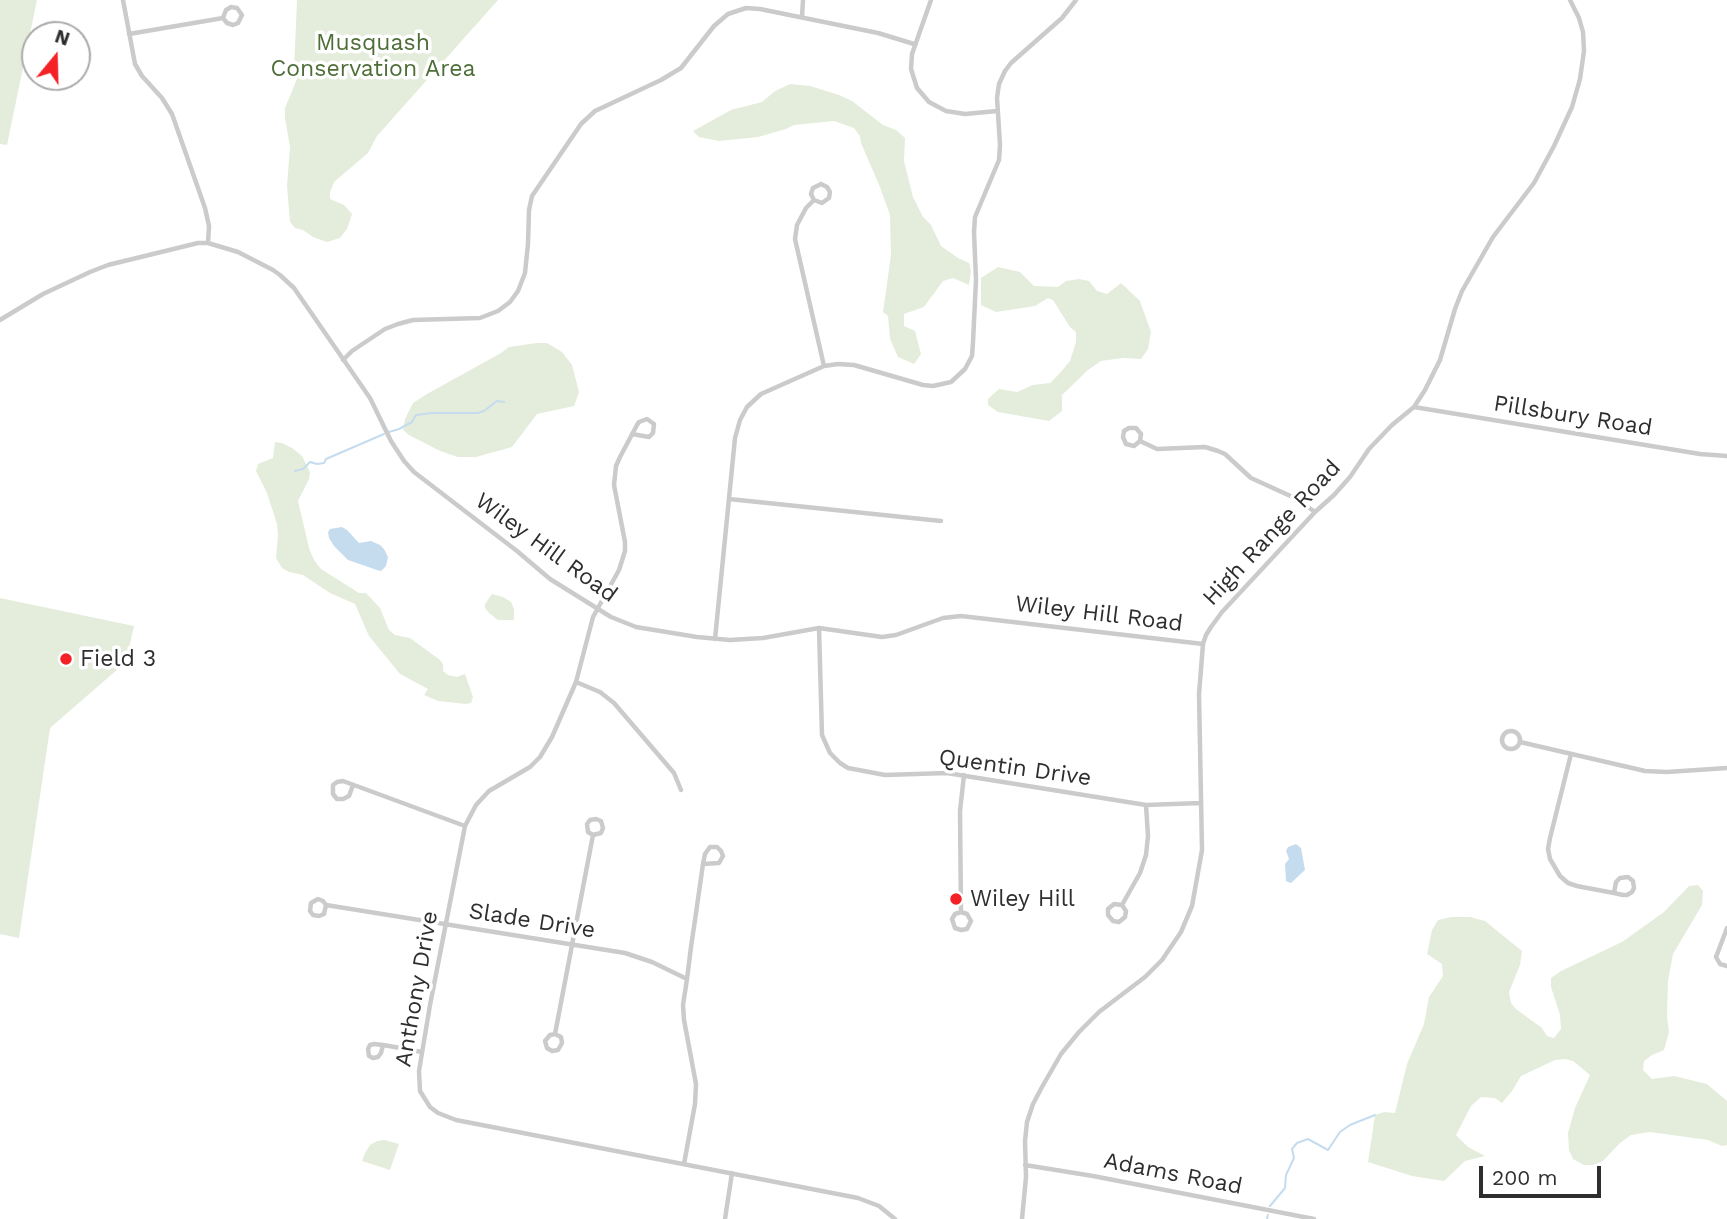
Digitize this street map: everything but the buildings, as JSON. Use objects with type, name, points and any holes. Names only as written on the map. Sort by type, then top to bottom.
[{"type":"street","points":[[123,0],[137,68],[168,105],[174,118],[209,222],[208,243]]},
{"type":"street","points":[[802,17],[803,0]]},
{"type":"street","points":[[930,0],[911,59],[917,88],[929,102],[942,110],[955,113],[997,111]]},
{"type":"street","points":[[715,639],[735,438],[744,411],[761,394],[824,366],[854,365],[933,386],[951,382],[965,369],[972,356],[973,342],[976,280],[974,227],[979,204],[995,174],[999,160],[998,88],[1005,71],[1018,56],[1062,18],[1076,0]]},
{"type":"street","name":"High Range Road","points":[[1022,1219],[1026,1187],[1026,1132],[1030,1113],[1042,1087],[1061,1054],[1079,1032],[1099,1012],[1156,967],[1185,924],[1195,897],[1203,840],[1199,704],[1203,644],[1216,619],[1344,484],[1376,442],[1414,407],[1440,360],[1462,291],[1493,237],[1534,183],[1572,107],[1584,51],[1583,32],[1570,0]]},
{"type":"street","points":[[231,7],[239,9],[242,15],[240,21],[230,25],[223,18],[224,12],[231,7]]},
{"type":"street","points":[[343,360],[384,329],[398,324],[413,320],[476,319],[490,315],[510,302],[524,277],[532,196],[587,117],[677,71],[685,65],[714,26],[732,12],[755,8],[887,35],[914,44]]},
{"type":"street","points":[[129,34],[223,18]]},
{"type":"street","points":[[821,184],[827,187],[830,192],[827,200],[822,203],[814,200],[811,194],[813,188],[821,184]]},
{"type":"street","points":[[814,200],[800,216],[795,239],[824,366]]},
{"type":"street","name":"Wiley Hill Road","points":[[0,320],[43,294],[90,272],[138,257],[208,243],[238,252],[281,275],[294,288],[370,398],[394,445],[414,472],[548,577],[619,621],[636,627],[715,639],[749,639],[819,628],[887,637],[937,620],[962,617],[1203,644]]},
{"type":"street","name":"Pillsbury Road","points":[[1414,407],[1700,454],[1727,456]]},
{"type":"street","points":[[641,420],[649,420],[654,424],[654,430],[649,437],[632,434],[641,420]]},
{"type":"street","points":[[1136,428],[1141,434],[1140,442],[1134,446],[1126,444],[1123,439],[1124,431],[1136,428]]},
{"type":"street","name":"Anthony Drive","points":[[632,434],[614,475],[625,542],[624,556],[593,617],[576,682],[552,737],[540,757],[526,770],[489,792],[476,805],[465,826],[429,1005],[420,1091],[430,1107],[446,1117],[858,1198],[874,1203],[895,1219]]},
{"type":"street","points":[[1140,442],[1157,449],[1205,447],[1218,451],[1251,478],[1297,499],[1315,512]]},
{"type":"street","points":[[729,499],[940,521]]},
{"type":"street","name":"Quentin Drive","points":[[819,628],[822,730],[825,744],[833,757],[848,768],[881,775],[938,772],[964,775],[1146,805],[1201,803]]},
{"type":"street","points":[[576,682],[600,692],[614,703],[674,773],[681,790]]},
{"type":"street","points":[[1513,731],[1520,736],[1521,741],[1516,748],[1509,748],[1504,745],[1503,738],[1506,733],[1513,731]]},
{"type":"street","points":[[1521,741],[1651,772],[1727,768]]},
{"type":"street","points":[[1571,754],[1550,838],[1550,859],[1556,873],[1568,883],[1582,887],[1614,893],[1629,894],[1634,888],[1633,881],[1628,877],[1620,878],[1616,882],[1614,893]]},
{"type":"street","points":[[961,912],[960,811],[964,775]]},
{"type":"street","points":[[353,785],[349,796],[344,799],[337,799],[332,794],[332,788],[337,782],[343,781],[465,826]]},
{"type":"street","points":[[1122,905],[1140,873],[1146,855],[1146,805]]},
{"type":"street","points":[[555,1034],[593,835]]},
{"type":"street","points":[[684,1164],[696,1093],[683,1005],[703,864],[705,854],[708,849],[717,847],[721,850],[722,859],[719,863],[703,864]]},
{"type":"street","name":"Slade Drive","points":[[326,905],[326,911],[319,916],[310,911],[310,905],[315,899],[326,905],[635,955],[687,979]]},
{"type":"street","points":[[1114,904],[1122,905],[1126,909],[1125,917],[1119,922],[1113,921],[1108,915],[1109,907],[1114,904]]},
{"type":"street","points":[[961,912],[967,914],[971,921],[967,929],[961,930],[953,925],[955,914],[961,912]]},
{"type":"street","points":[[1727,928],[1717,953],[1720,964],[1727,966]]},
{"type":"street","points":[[1721,943],[1727,947]]},
{"type":"street","points":[[550,1034],[555,1034],[561,1037],[562,1046],[552,1051],[547,1048],[545,1041],[550,1034]]},
{"type":"street","points":[[383,1045],[422,1052]]},
{"type":"street","name":"Adams Road","points":[[1026,1165],[1314,1219]]},
{"type":"street","points":[[725,1219],[732,1173]]},
{"type":"street","points":[[884,1219],[888,1213]]},
{"type":"green space","points":[[0,0],[37,0],[33,21],[21,21],[21,77],[7,145],[0,144]]},
{"type":"green space","name":"Musquash Conservation Area","points":[[297,0],[498,0],[377,136],[368,153],[334,182],[330,199],[344,205],[352,214],[347,229],[340,238],[327,242],[295,228],[290,222],[287,186],[290,147],[285,108],[299,74],[294,70]]},
{"type":"green space","points":[[790,84],[810,86],[852,101],[905,138],[904,161],[913,197],[923,217],[931,225],[941,246],[969,263],[969,285],[953,278],[943,281],[924,307],[904,314],[904,326],[915,331],[921,354],[914,364],[898,357],[890,339],[888,316],[883,312],[891,255],[890,215],[860,136],[854,128],[834,121],[794,125],[758,137],[719,141],[699,137],[693,131],[731,110],[762,102],[775,91]]},
{"type":"green space","points":[[998,267],[1020,272],[1034,286],[1058,287],[1066,281],[1079,279],[1089,281],[1097,291],[1107,294],[1121,283],[1140,301],[1151,332],[1148,349],[1141,359],[1101,361],[1088,370],[1062,395],[1062,411],[1049,421],[998,412],[988,405],[988,399],[999,389],[1017,392],[1033,385],[1050,383],[1060,373],[1070,361],[1076,332],[1053,300],[1048,298],[1035,306],[996,312],[981,305],[981,278]]},
{"type":"green space","points":[[547,343],[562,352],[572,365],[579,392],[574,406],[537,414],[512,447],[476,457],[458,457],[440,451],[403,430],[413,403],[509,347]]},
{"type":"green space","points":[[275,442],[292,448],[302,456],[310,472],[298,501],[314,560],[321,569],[359,593],[366,593],[380,608],[389,630],[395,635],[410,638],[440,660],[443,671],[448,675],[457,677],[465,674],[473,697],[471,703],[438,701],[424,695],[428,689],[400,674],[369,636],[355,604],[330,593],[303,575],[282,568],[276,558],[277,524],[267,493],[256,471],[258,464],[273,458]]},
{"type":"green space","points":[[492,594],[511,602],[514,620],[498,620],[489,613],[485,604]]},
{"type":"green space","points":[[0,598],[134,626],[126,662],[50,728],[19,938],[0,934]]},
{"type":"green space","points":[[1698,885],[1703,891],[1702,905],[1673,954],[1668,981],[1669,1032],[1664,1050],[1644,1061],[1643,1070],[1652,1079],[1674,1076],[1707,1084],[1727,1101],[1727,1145],[1650,1132],[1631,1135],[1603,1161],[1584,1165],[1573,1159],[1569,1150],[1568,1133],[1575,1108],[1590,1075],[1573,1061],[1565,1059],[1555,1060],[1521,1076],[1502,1103],[1495,1098],[1481,1097],[1471,1106],[1456,1135],[1468,1147],[1485,1156],[1465,1161],[1444,1181],[1412,1176],[1368,1162],[1375,1115],[1395,1113],[1407,1064],[1424,1024],[1429,997],[1443,976],[1442,964],[1427,954],[1432,930],[1438,920],[1470,917],[1485,921],[1522,951],[1520,965],[1509,992],[1511,1003],[1542,1028],[1547,1036],[1554,1038],[1561,1029],[1551,978],[1622,942],[1664,912],[1689,886]]},
{"type":"green space","points":[[384,1140],[399,1144],[390,1170],[362,1161],[370,1145]]},
{"type":"water","points":[[342,527],[359,543],[371,541],[384,549],[388,557],[386,566],[381,571],[348,560],[334,546],[328,532],[330,529]]},
{"type":"water","points":[[1296,844],[1301,848],[1305,870],[1291,883],[1286,881],[1285,864],[1289,859],[1286,851],[1288,847]]},
{"type":"waterway","points":[[389,432],[412,422],[416,415],[478,413],[497,401],[504,402]]},
{"type":"waterway","points":[[295,471],[303,469],[310,462],[324,463],[326,459],[384,434]]},
{"type":"waterway","points":[[1270,1206],[1285,1188],[1286,1175],[1294,1158],[1292,1149],[1297,1143],[1308,1139],[1328,1150],[1340,1132],[1375,1115]]},
{"type":"waterway","points":[[1267,1219],[1268,1215]]},
{"type":"place","name":"Field 3","points":[[66,659]]},
{"type":"place","name":"Wiley Hill","points":[[956,899]]}]
